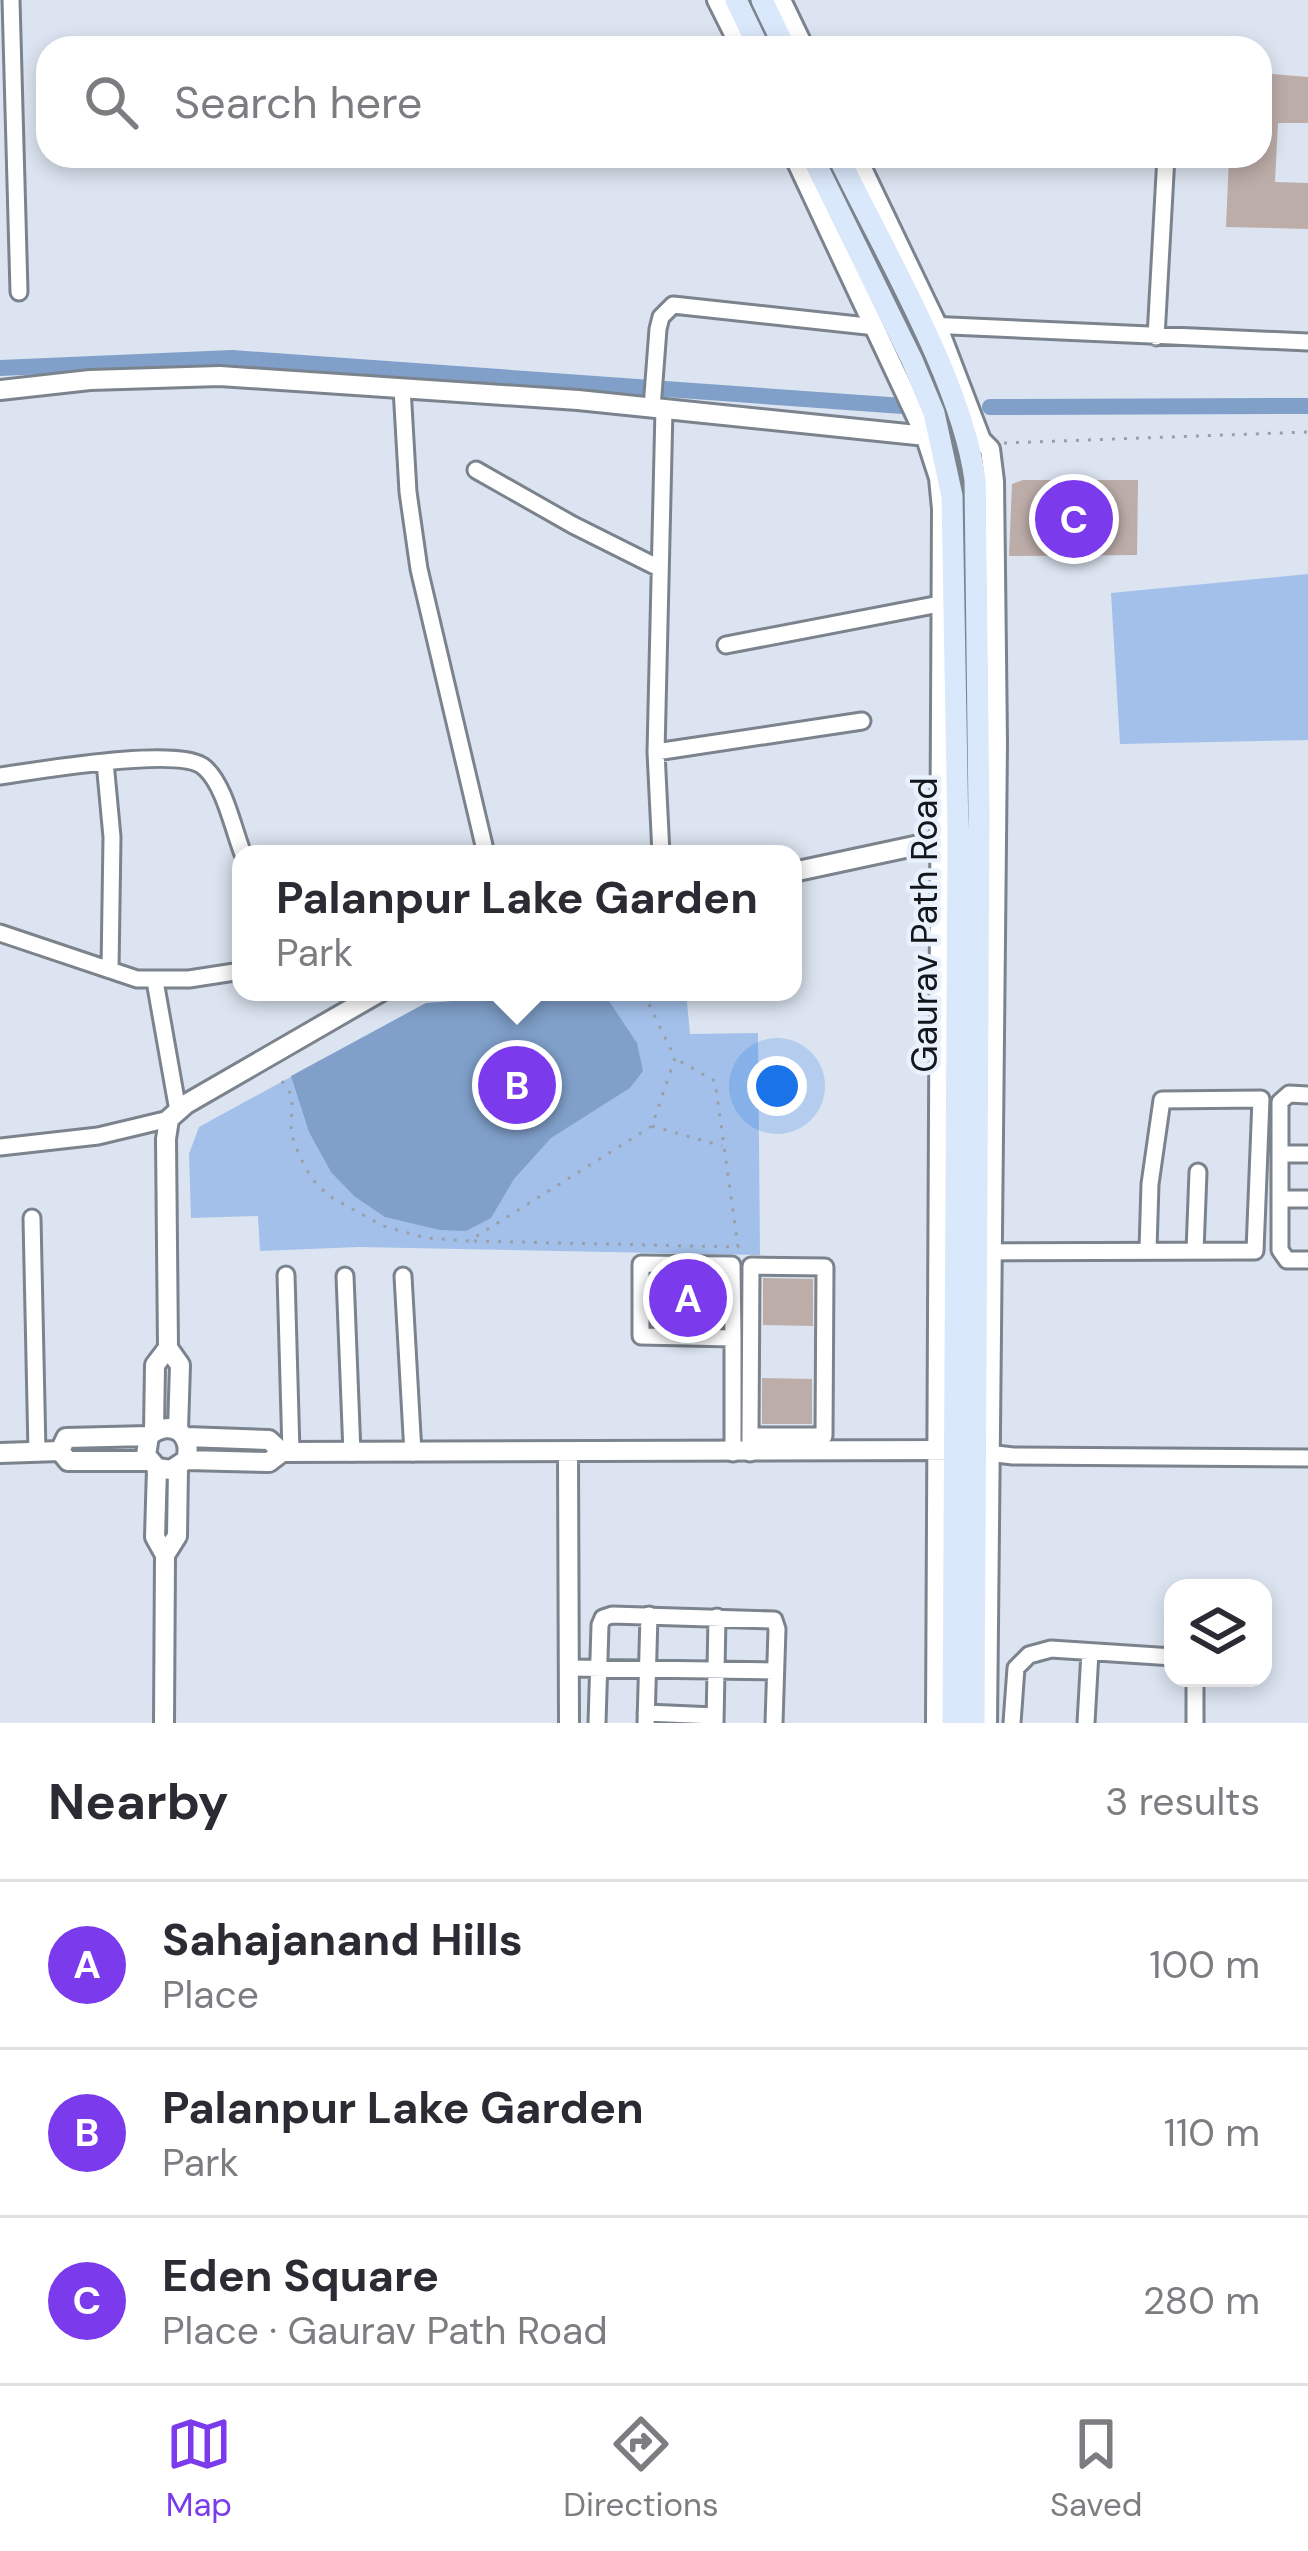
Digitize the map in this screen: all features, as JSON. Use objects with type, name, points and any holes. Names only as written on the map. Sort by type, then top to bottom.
[{"type":"main road","points":[[736,0],[753,36]]},
{"type":"main road","points":[[762,0],[779,36]]},
{"type":"main road","name":"Gaurav Path Road","points":[[818,168],[940,400],[978,441],[978,540],[959,836],[964,1457],[974,1723]]},
{"type":"main road","name":"Gaurav Path Road","points":[[844,168],[928,324],[940,400],[933,436],[952,496],[947,603],[985,1252],[964,1457],[953,1723]]},
{"type":"street","points":[[11,0],[19,292]]},
{"type":"street","points":[[717,0],[735,36]]},
{"type":"street","points":[[781,0],[798,36]]},
{"type":"street","points":[[800,168],[933,436]]},
{"type":"street","points":[[861,168],[994,481],[997,743],[985,1252],[1255,1251],[1261,1099],[1162,1100],[1150,1184],[1148,1250]]},
{"type":"street","points":[[1156,337],[1165,168]]},
{"type":"street","points":[[661,845],[655,374],[661,316],[673,305],[876,327]]},
{"type":"street","points":[[928,324],[1308,342]]},
{"type":"street","points":[[0,390],[90,380],[220,376],[656,405],[933,436]]},
{"type":"street","points":[[402,388],[408,492],[419,568],[484,845]]},
{"type":"street","points":[[476,470],[657,567]]},
{"type":"street","points":[[726,645],[947,603]]},
{"type":"street","points":[[656,752],[862,721]]},
{"type":"street","points":[[0,776],[105,762],[188,759],[205,767],[239,845]]},
{"type":"street","points":[[105,762],[112,837],[110,970]]},
{"type":"street","points":[[802,870],[959,836]]},
{"type":"street","points":[[0,933],[155,981],[232,972]]},
{"type":"street","points":[[155,981],[174,1115],[166,1139],[168,1348],[179,1365],[182,1433],[189,1448],[182,1464],[177,1536],[165,1556]]},
{"type":"street","points":[[0,1148],[98,1136],[174,1115],[365,1001]]},
{"type":"street","points":[[1308,1095],[1289,1094],[1280,1102],[1282,1256],[1308,1260]]},
{"type":"street","points":[[1280,1154],[1308,1154]]},
{"type":"street","points":[[1195,1251],[1198,1172]]},
{"type":"street","points":[[1280,1199],[1308,1199]]},
{"type":"street","points":[[32,1219],[37,1452]]},
{"type":"street","points":[[733,1338],[641,1336],[641,1264],[732,1265],[733,1338],[744,1447]]},
{"type":"street","points":[[751,1266],[825,1267],[824,1436],[744,1447],[751,1266]]},
{"type":"street","points":[[286,1275],[286,1452]]},
{"type":"street","points":[[345,1276],[352,1454]]},
{"type":"street","points":[[403,1276],[413,1453]]},
{"type":"street","points":[[164,1723],[165,1556],[155,1537],[153,1464],[145,1448],[152,1434],[155,1366],[168,1348]]},
{"type":"street","points":[[60,1451],[66,1438],[152,1434],[166,1427],[182,1433],[269,1440],[286,1452]]},
{"type":"street","points":[[60,1451],[68,1461],[153,1464],[269,1462],[286,1452],[568,1453],[744,1447],[964,1457],[1308,1458]]},
{"type":"street","points":[[0,1453],[60,1451]]},
{"type":"street","points":[[568,1453],[569,1723]]},
{"type":"street","points":[[936,1723],[964,1457]]},
{"type":"street","points":[[964,1457],[987,1723]]},
{"type":"street","points":[[597,1723],[603,1618],[612,1615],[774,1620],[774,1723]]},
{"type":"street","points":[[649,1616],[646,1718],[715,1719],[717,1617]]},
{"type":"street","points":[[1012,1723],[1016,1669],[1029,1655],[1051,1649],[1164,1657]]},
{"type":"street","points":[[1086,1723],[1090,1652]]},
{"type":"street","points":[[569,1668],[776,1671]]},
{"type":"street","points":[[1195,1687],[1195,1723]]},
{"type":"path","points":[[978,441],[1308,432]]},
{"type":"path","points":[[282,1081],[292,1096],[291,1133],[312,1179],[328,1196],[383,1226],[426,1238],[469,1241],[738,1247],[715,1081],[674,1058],[647,1001]]},
{"type":"path","points":[[469,1241],[652,1126],[674,1058]]},
{"type":"path","points":[[652,1126],[723,1146]]},
{"type":"shaded area","points":[[1308,574],[1308,740],[1120,744],[1111,593]]},
{"type":"shaded area","points":[[609,1001],[637,1043],[643,1071],[630,1088],[551,1138],[514,1179],[491,1218],[466,1231],[385,1217],[354,1196],[331,1172],[309,1132],[291,1076],[426,1003]]},
{"type":"shaded area","points":[[687,1001],[690,1034],[758,1033],[760,1255],[359,1247],[260,1251],[258,1216],[191,1218],[189,1154],[199,1127],[426,1003]]},
{"type":"building","points":[[1272,74],[1308,77],[1308,123],[1278,123],[1275,182],[1308,183],[1308,229],[1226,227],[1228,168],[1272,168]]},
{"type":"building","points":[[1023,480],[1138,480],[1137,555],[1009,556],[1012,484]]},
{"type":"building","points":[[653,1276],[720,1277],[721,1324],[653,1323]]},
{"type":"building","points":[[763,1278],[813,1279],[813,1326],[763,1325]]},
{"type":"building","points":[[762,1378],[812,1379],[812,1424],[762,1424]]},
{"type":"waterway","points":[[0,368],[232,358],[903,406]]},
{"type":"waterway","points":[[990,407],[1308,406]]},
{"type":"place","name":"Eden Square","points":[[1074,519]]},
{"type":"place","name":"Palanpur Lake Garden","points":[[517,1085]]},
{"type":"place","name":"Sahajanand Hills","points":[[688,1298]]}]
